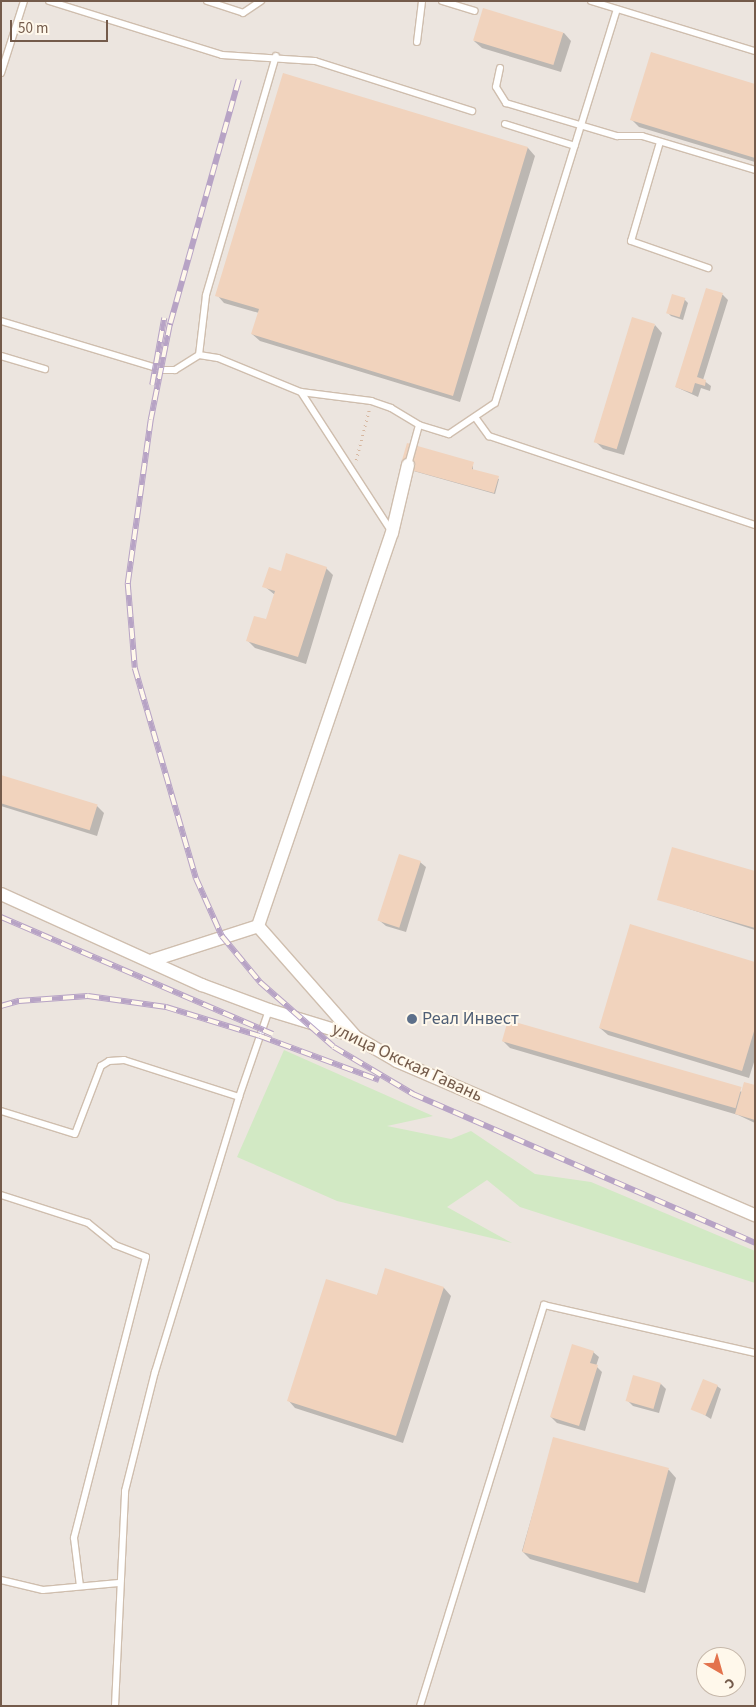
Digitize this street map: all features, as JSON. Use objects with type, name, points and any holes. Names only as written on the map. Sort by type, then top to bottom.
[{"type":"street","points":[[258,926],[392,533],[408,465]]},
{"type":"street","name":"улица Окская Гавань","points":[[1,894],[153,960],[202,985],[269,1010],[354,1036],[397,1062],[755,1215]]},
{"type":"street","points":[[153,960],[258,926]]},
{"type":"street","points":[[258,926],[354,1036]]},
{"type":"lane","points":[[1,73],[24,1]]},
{"type":"lane","points":[[49,1],[222,55],[276,56],[315,61],[472,111]]},
{"type":"lane","points":[[206,1],[244,13],[261,1]]},
{"type":"lane","points":[[418,42],[422,1]]},
{"type":"lane","points":[[442,1],[474,10]]},
{"type":"lane","points":[[591,1],[755,51]]},
{"type":"lane","points":[[1,321],[163,370],[174,370],[199,355],[225,361],[301,392],[371,401],[391,408],[418,426],[449,434],[494,403],[617,9]]},
{"type":"lane","points":[[199,355],[206,295],[276,56]]},
{"type":"lane","points":[[500,68],[496,87],[506,103],[617,136],[642,136],[755,170]]},
{"type":"lane","points":[[505,124],[575,146]]},
{"type":"lane","points":[[660,142],[631,241],[708,268]]},
{"type":"lane","points":[[1,356],[45,369]]},
{"type":"lane","points":[[301,392],[392,533]]},
{"type":"lane","points":[[475,417],[489,436],[755,525]]},
{"type":"lane","points":[[408,465],[418,426]]},
{"type":"lane","points":[[115,1706],[119,1583],[127,1482],[155,1372],[239,1097],[269,1010]]},
{"type":"lane","points":[[1,1111],[75,1134],[101,1066],[109,1060],[124,1060],[239,1097]]},
{"type":"lane","points":[[1,1195],[88,1223],[116,1245],[146,1257],[74,1538],[80,1586]]},
{"type":"lane","points":[[420,1706],[544,1305],[755,1353]]},
{"type":"lane","points":[[1,1580],[43,1590],[119,1583]]},
{"type":"path","points":[[353,472],[371,401]]},
{"type":"shaded area","points":[[1,1],[755,1],[755,1706],[1,1706]]},
{"type":"green space","points":[[284,1050],[433,1116],[387,1126],[451,1139],[471,1131],[535,1174],[591,1182],[755,1251],[755,1283],[520,1207],[487,1180],[447,1207],[512,1243],[337,1201],[237,1157]]},
{"type":"building","points":[[483,8],[563,33],[553,65],[473,41]]},
{"type":"building","points":[[651,52],[755,84],[755,158],[630,120]]},
{"type":"building","points":[[283,73],[528,147],[453,396],[251,334],[259,309],[215,296]]},
{"type":"building","points":[[706,288],[723,293],[697,377],[706,380],[705,386],[695,383],[692,393],[675,387]]},
{"type":"building","points":[[672,294],[685,298],[680,317],[666,313]]},
{"type":"building","points":[[632,317],[655,324],[617,449],[594,442]]},
{"type":"building","points":[[407,443],[474,462],[472,469],[499,476],[494,493],[400,467]]},
{"type":"building","points":[[286,553],[327,567],[298,657],[246,641],[254,616],[266,619],[275,591],[262,587],[269,567],[281,571]]},
{"type":"building","points":[[1,775],[98,805],[90,830],[1,803]]},
{"type":"building","points":[[672,847],[755,871],[755,928],[657,900]]},
{"type":"building","points":[[399,854],[421,861],[399,928],[377,921]]},
{"type":"building","points":[[630,924],[755,962],[755,1028],[742,1071],[599,1028]]},
{"type":"building","points":[[508,1020],[742,1087],[736,1108],[502,1041]]},
{"type":"building","points":[[744,1082],[755,1085],[755,1120],[735,1114]]},
{"type":"building","points":[[385,1268],[444,1287],[396,1436],[287,1401],[326,1279],[377,1295]]},
{"type":"building","points":[[572,1344],[594,1351],[590,1363],[598,1365],[579,1426],[550,1417]]},
{"type":"building","points":[[633,1375],[661,1383],[653,1409],[626,1401]]},
{"type":"building","points":[[703,1379],[718,1385],[705,1416],[691,1410]]},
{"type":"building","points":[[553,1437],[669,1468],[638,1583],[522,1552]]},
{"type":"railway","points":[[239,80],[170,325],[151,420],[128,584],[135,668],[196,878],[222,936],[260,982],[334,1047],[413,1094],[755,1243]]},
{"type":"railway","points":[[152,385],[164,318]]},
{"type":"railway","points":[[1,917],[273,1034]]},
{"type":"railway","points":[[1,1006],[19,1001],[88,996],[166,1007],[260,1036],[379,1080]]},
{"type":"place","name":"Реал Инвест","points":[[412,1019]]}]
